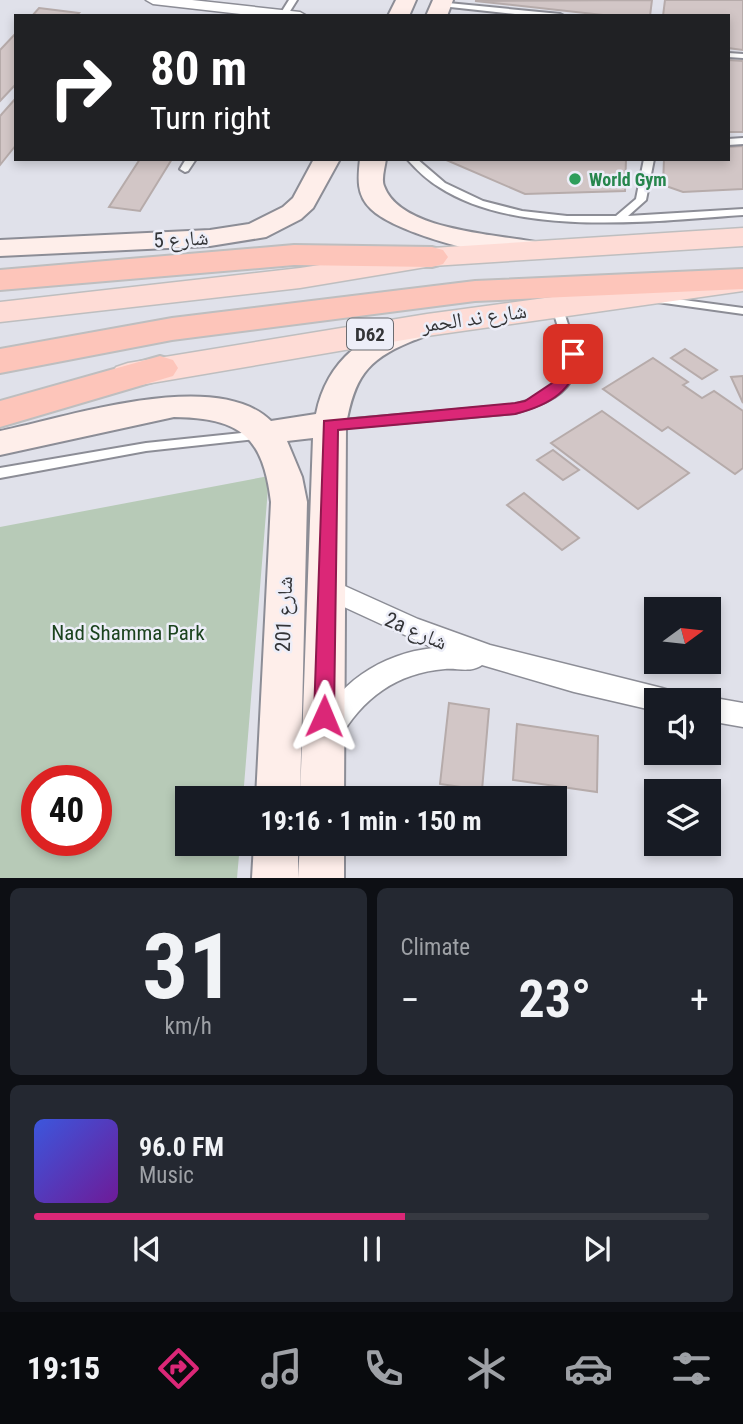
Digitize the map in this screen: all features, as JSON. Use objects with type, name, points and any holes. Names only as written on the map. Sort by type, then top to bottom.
[{"type":"highway","points":[[0,280],[294,255],[432,257]]},
{"type":"highway","points":[[0,361],[172,329],[475,291],[743,280]]},
{"type":"highway","points":[[0,414],[160,368]]},
{"type":"main road","points":[[0,312],[300,278],[432,257],[743,237]]},
{"type":"main road","name":"شارع ند الحمر","points":[[0,402],[160,368],[427,325],[743,280]]},
{"type":"street","points":[[153,0],[276,14]]},
{"type":"street","name":"شارع 5","points":[[0,248],[210,238],[256,231],[292,213],[304,202],[326,161]]},
{"type":"street","points":[[372,161],[368,172],[373,194],[400,218],[444,234],[535,250]]},
{"type":"street","name":"شارع 201","points":[[322,786],[330,425],[333,399],[340,380],[350,367],[377,345],[427,325]]},
{"type":"street","points":[[0,443],[174,406],[200,405],[228,410],[250,420],[267,434],[298,427],[330,425]]},
{"type":"street","name":"شارع 201","points":[[267,434],[283,466],[289,502],[278,786]]},
{"type":"street","name":"2a شارع","points":[[327,589],[412,631],[509,664],[644,696]]},
{"type":"street","name":"2a شارع","points":[[323,742],[345,704],[380,676],[400,667],[444,658],[509,664]]},
{"type":"street","points":[[721,711],[743,715]]},
{"type":"street","points":[[275,878],[276,856]]},
{"type":"street","points":[[321,878],[322,856]]},
{"type":"lane","points":[[440,6],[536,14]]},
{"type":"lane","points":[[185,169],[190,161]]},
{"type":"lane","points":[[413,161],[428,176],[447,188],[502,209],[558,218],[743,212]]},
{"type":"lane","points":[[620,217],[641,200],[649,161]]},
{"type":"lane","points":[[636,296],[743,311]]},
{"type":"lane","points":[[330,425],[515,409],[544,398],[564,383],[572,364],[571,344],[557,307]]},
{"type":"lane","points":[[0,473],[146,447],[267,434]]},
{"type":"green space","name":"Nad Shamma Park","points":[[269,476],[244,786],[175,786],[175,856],[239,856],[237,878],[0,878],[0,527]]},
{"type":"building","points":[[652,0],[650,14],[594,14],[475,1]]},
{"type":"building","points":[[665,0],[743,0],[743,50],[730,48],[730,14],[663,14]]},
{"type":"building","points":[[39,8],[79,13],[78,14],[34,14]]},
{"type":"building","points":[[14,35],[14,86],[0,101],[0,50]]},
{"type":"building","points":[[730,60],[743,61],[743,132],[730,132]]},
{"type":"building","points":[[14,100],[14,148],[0,165],[0,116]]},
{"type":"building","points":[[743,146],[743,189],[683,192],[663,185],[664,161],[730,161],[730,147]]},
{"type":"building","points":[[139,161],[171,161],[140,211],[109,207]]},
{"type":"building","points":[[449,161],[626,161],[625,191],[525,194]]},
{"type":"building","points":[[685,349],[717,370],[702,379],[671,358]]},
{"type":"building","points":[[653,358],[688,382],[683,385],[702,398],[714,391],[743,411],[743,468],[735,474],[668,427],[662,431],[603,389]]},
{"type":"building","points":[[743,376],[743,403],[731,377]]},
{"type":"building","points":[[602,411],[689,473],[638,509],[551,443]]},
{"type":"building","points":[[553,450],[579,470],[563,480],[537,460]]},
{"type":"building","points":[[524,493],[579,538],[562,550],[507,505]]},
{"type":"building","points":[[449,703],[489,709],[482,786],[440,784]]},
{"type":"building","points":[[517,724],[598,736],[597,792],[513,780]]},
{"type":"place","name":"World Gym","points":[[575,179]]},
{"type":"route","points":[[324,716],[330,425],[515,409],[530,405],[564,383],[569,374],[573,354]]}]
